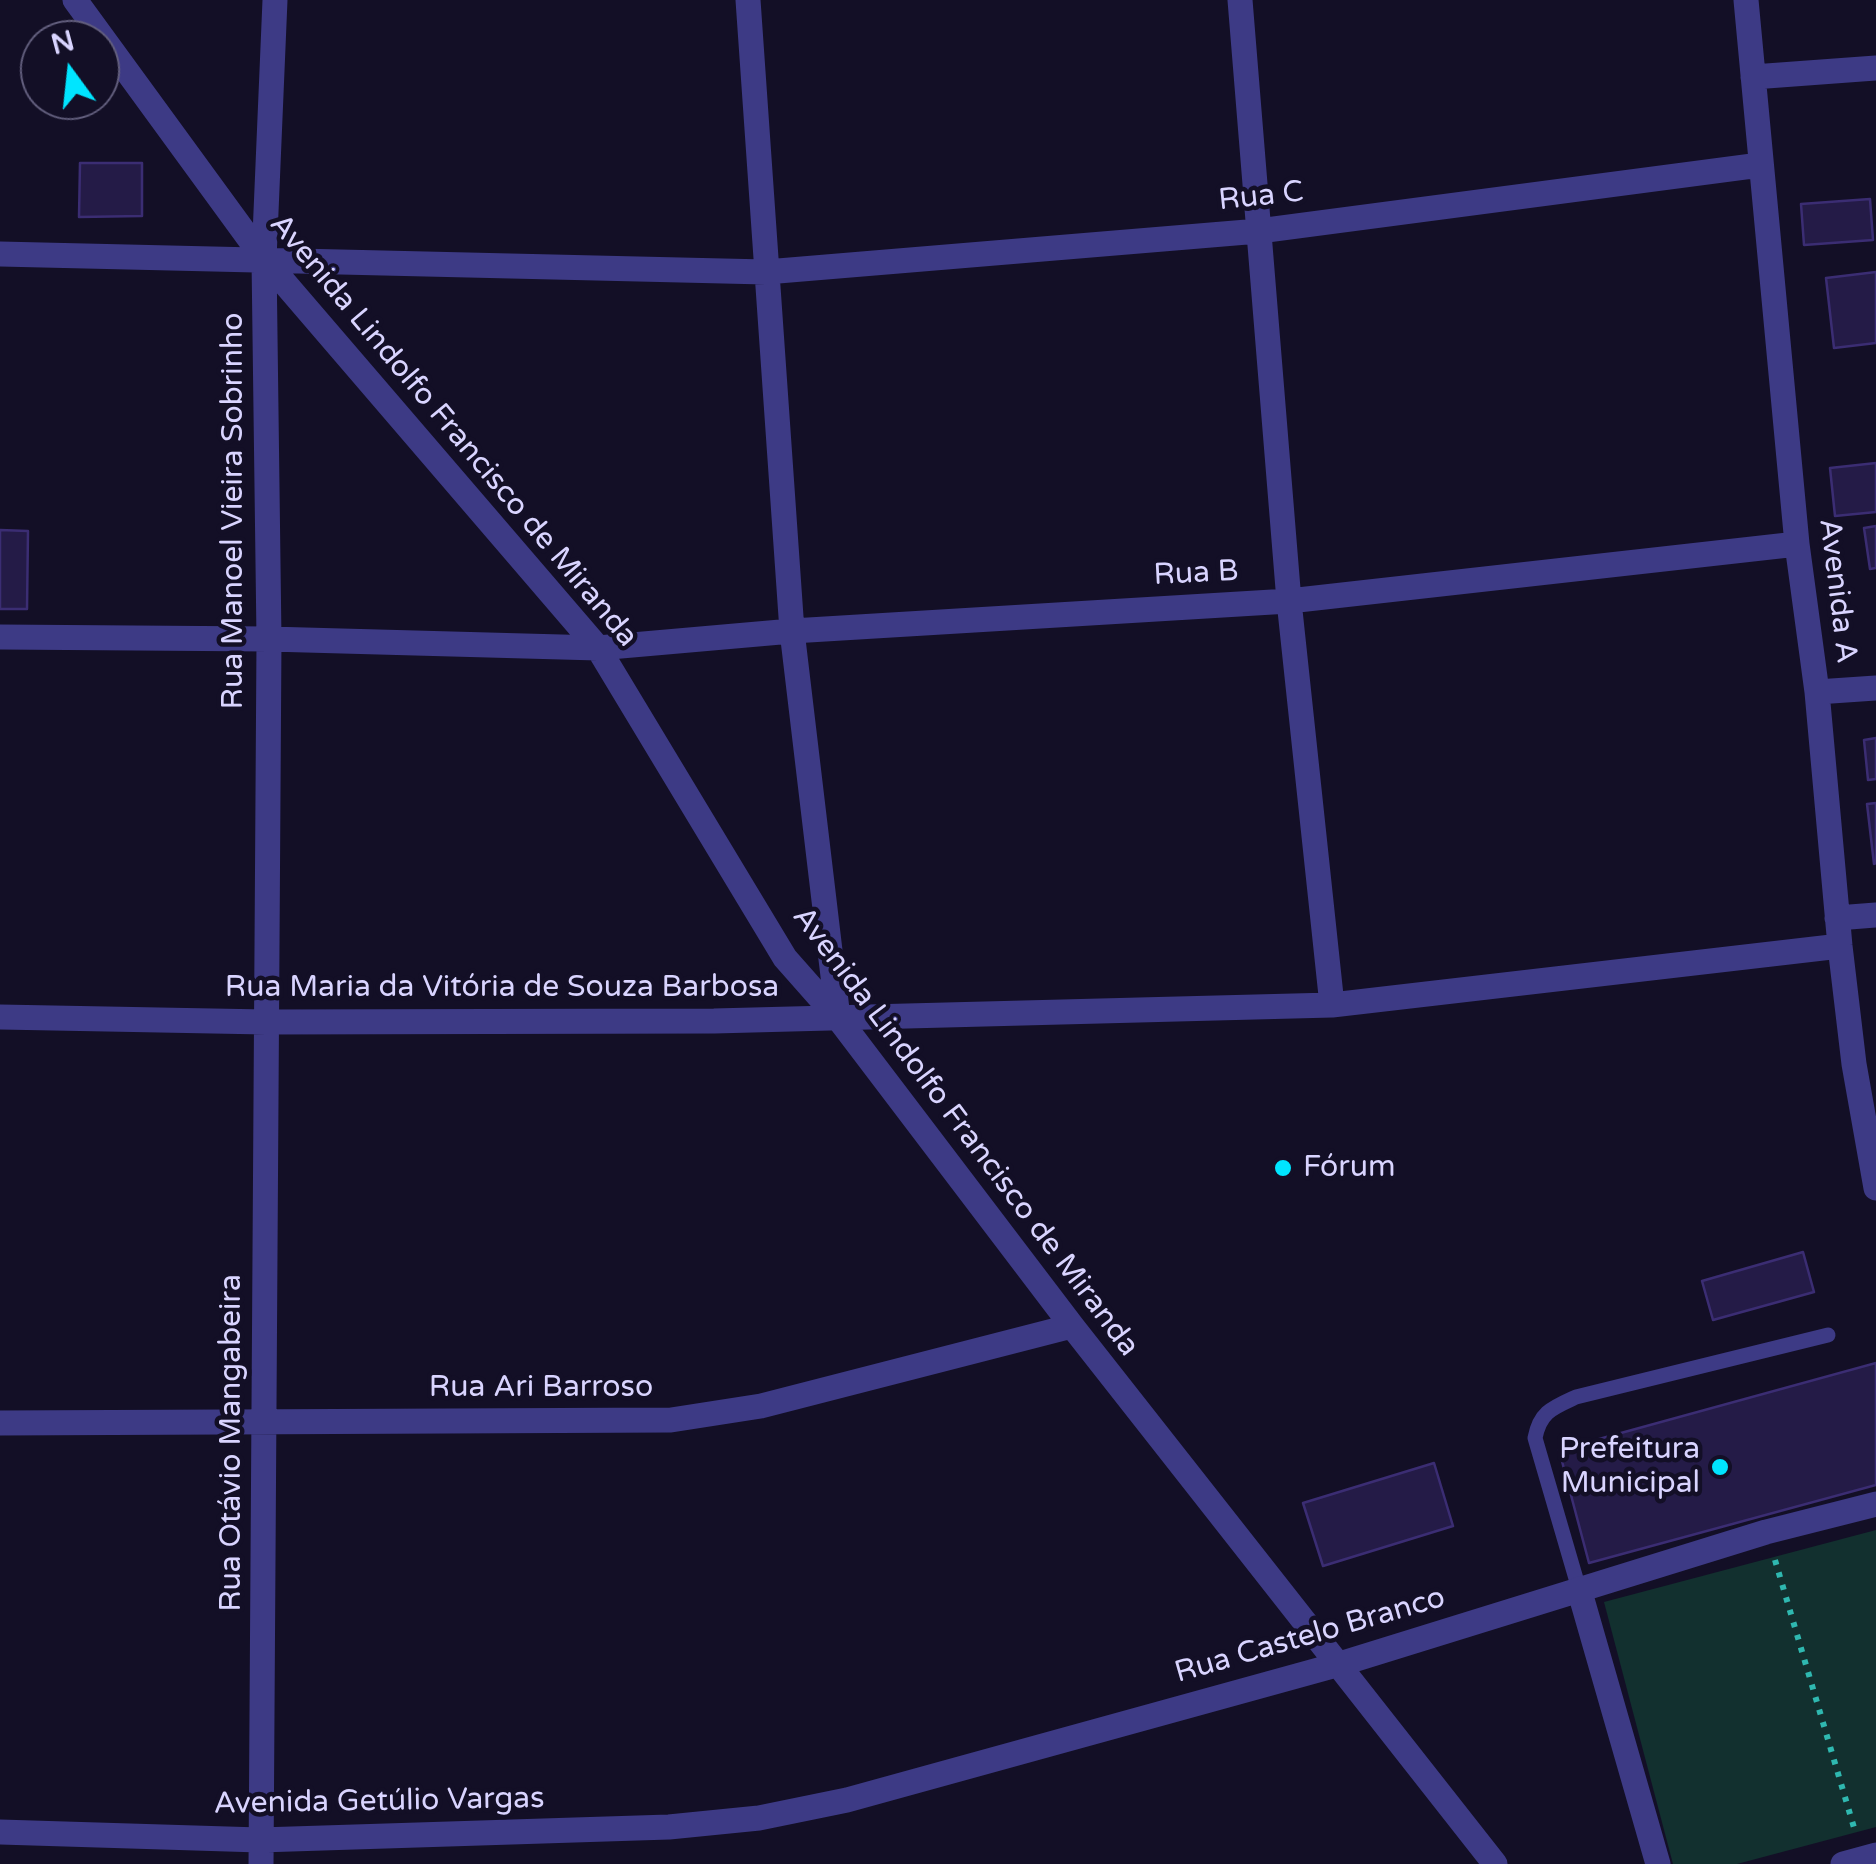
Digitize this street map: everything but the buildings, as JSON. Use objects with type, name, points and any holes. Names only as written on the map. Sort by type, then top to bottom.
[{"type":"street","name":"Avenida Lindolfo Francisco de Miranda","points":[[75,0],[264,259],[598,648],[785,958],[838,1018],[1072,1326],[1495,1864]]},
{"type":"street","name":"Rua Manoel Vieira Sobrinho","points":[[266,1022],[268,639],[264,259],[275,0]]},
{"type":"street","points":[[748,0],[792,631],[838,1018]]},
{"type":"street","points":[[1240,0],[1288,601],[1332,1005]]},
{"type":"street","name":"Avenida A","points":[[1746,0],[1797,544],[1817,692],[1840,946],[1854,1064],[1876,1188]]},
{"type":"street","points":[[1753,77],[1876,68]]},
{"type":"street","name":"Rua C","points":[[0,254],[766,272],[1259,231],[1760,166]]},
{"type":"street","name":"Rua B","points":[[0,637],[598,648],[792,631],[1288,601],[1797,544]]},
{"type":"street","points":[[1817,692],[1876,688]]},
{"type":"street","points":[[1837,918],[1876,915]]},
{"type":"street","name":"Rua Maria da Vitória de Souza Barbosa","points":[[0,1017],[266,1022],[694,1022],[1332,1005],[1840,946]]},
{"type":"street","name":"Rua Otávio Mangabeira","points":[[261,1852],[266,1022]]},
{"type":"street","name":"Rua Ari Barroso","points":[[0,1424],[671,1420],[761,1406],[1072,1326]]},
{"type":"street","name":"Rua Castelo Branco","points":[[760,1818],[847,1800],[1340,1664],[1766,1532],[1876,1504]]},
{"type":"street","points":[[1579,1589],[1658,1864]]},
{"type":"street","name":"Avenida Getúlio Vargas","points":[[0,1832],[261,1852],[760,1818]]},
{"type":"lane","points":[[1579,1589],[1535,1438],[1538,1421],[1576,1397],[1828,1335]]},
{"type":"path","points":[[1766,1532],[1861,1859]]},
{"type":"green space","points":[[1876,1530],[1876,1827],[1737,1864],[1673,1864],[1604,1602]]},
{"type":"place","name":"Fórum","points":[[1283,1168]]},
{"type":"place","name":"Prefeitura Municipal","points":[[1720,1467]]}]
